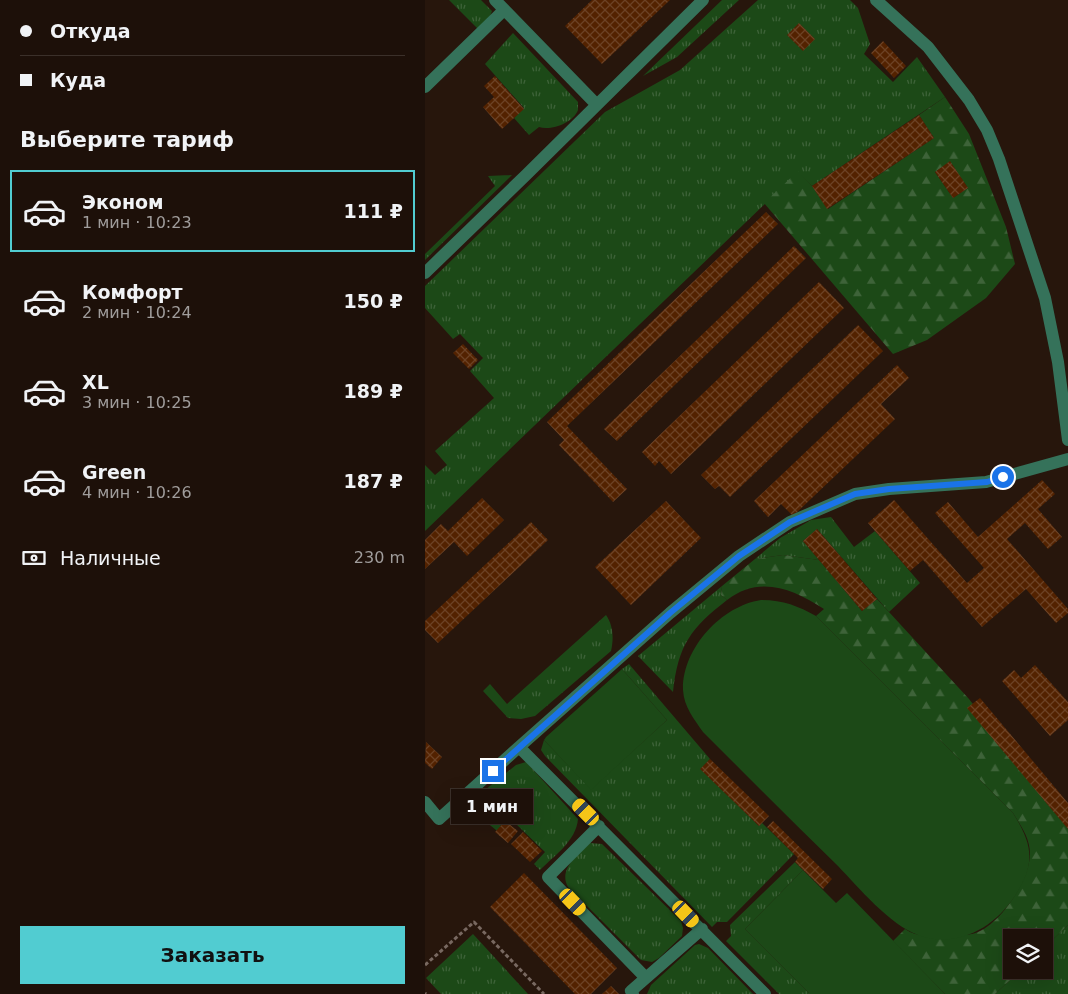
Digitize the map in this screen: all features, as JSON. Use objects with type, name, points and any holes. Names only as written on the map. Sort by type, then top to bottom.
[{"type":"lane","points":[[495,0],[597,105]]},
{"type":"lane","points":[[425,273],[703,0]]},
{"type":"lane","points":[[876,0],[928,47],[969,100],[987,130],[999,159],[1045,298],[1058,362],[1068,440]]},
{"type":"lane","points":[[425,87],[504,10]]},
{"type":"lane","points":[[425,802],[439,819],[670,613],[739,556],[790,522],[855,494],[889,489],[987,482],[1068,459]]},
{"type":"lane","points":[[519,747],[765,994]]},
{"type":"lane","points":[[599,826],[548,877],[646,978]]},
{"type":"lane","points":[[633,994],[631,991],[702,929]]},
{"type":"path","points":[[425,965],[474,922],[544,994]]},
{"type":"green space","points":[[449,0],[481,0],[492,11],[489,19],[478,29]]},
{"type":"green space","points":[[722,0],[739,0],[677,57],[643,76]]},
{"type":"green space","points":[[758,0],[850,0],[858,8],[870,44],[864,54],[893,82],[917,57],[945,97],[812,186],[798,172],[425,531],[425,465],[435,475],[447,465],[435,451],[494,398],[470,371],[483,358],[460,334],[453,339],[425,308],[425,286],[605,112],[680,70]]},
{"type":"green space","points":[[513,33],[578,102],[578,110],[567,122],[555,127],[539,127],[529,135],[514,118],[524,108],[485,64]]},
{"type":"green space","points":[[945,97],[969,134],[1006,227],[1015,264],[986,298],[927,340],[893,354],[764,203],[798,171],[812,186],[828,209],[934,138],[919,115]],"holes":[[[950,162],[968,188],[953,198],[935,172]]]},
{"type":"green space","points":[[512,175],[425,260],[425,254],[495,186],[488,176]]},
{"type":"green space","points":[[831,517],[854,547],[875,531],[920,583],[889,612],[817,529],[803,541],[819,560],[783,555],[755,559],[780,538],[811,520]]},
{"type":"green space","points":[[783,555],[819,560],[862,611],[877,599],[969,699],[1068,829],[1068,925],[1053,939],[1053,929],[1003,929],[1003,979],[1011,979],[995,994],[945,994],[893,941],[905,929],[919,935],[961,935],[972,934],[992,923],[1011,902],[1025,877],[1029,865],[1030,848],[1025,832],[1013,813],[816,616],[824,609],[800,596],[776,588],[752,588],[739,592],[727,600],[721,595],[722,586],[755,559]]},
{"type":"green space","points":[[722,586],[721,595],[727,600],[695,629],[688,639],[678,662],[673,692],[638,656]]},
{"type":"green space","points":[[761,600],[790,604],[816,616],[1013,813],[1025,835],[1028,845],[1029,864],[1022,884],[1015,896],[1006,908],[985,927],[960,938],[932,939],[907,930],[897,923],[865,894],[703,732],[696,722],[687,707],[683,690],[684,675],[689,659],[697,645],[718,620],[746,604]]},
{"type":"green space","points":[[606,615],[612,632],[611,651],[535,716],[521,719],[508,718],[483,691],[490,684],[507,704]]},
{"type":"green space","points":[[629,664],[710,759],[701,769],[759,826],[762,823],[794,854],[727,922],[717,922],[712,927],[541,750],[544,740],[591,789],[667,720],[622,669]]},
{"type":"green space","points":[[622,669],[667,720],[591,790],[544,740]]},
{"type":"green space","points":[[526,762],[578,819],[569,841],[540,870],[534,864],[545,852],[488,797],[480,805],[501,826],[497,831],[481,817],[475,803],[475,798],[516,765]]},
{"type":"green space","points":[[590,843],[602,844],[681,921],[683,928],[682,936],[659,958],[652,962],[641,960],[568,887],[566,880],[567,868],[575,857]]},
{"type":"green space","points":[[795,862],[803,870],[745,929],[810,994],[779,994],[726,941],[731,936],[730,925]]},
{"type":"green space","points":[[803,870],[836,903],[847,893],[945,994],[810,994],[745,929]]},
{"type":"green space","points":[[1068,925],[1068,994],[995,994],[1011,979],[1053,979],[1053,939]]},
{"type":"green space","points":[[473,934],[528,994],[441,994],[426,978]]},
{"type":"green space","points":[[699,944],[708,948],[753,994],[647,994],[651,985],[695,945]]},
{"type":"building","points":[[592,0],[670,0],[602,64],[565,26]]},
{"type":"building","points":[[799,23],[815,39],[803,51],[787,35]]},
{"type":"building","points":[[883,41],[906,66],[894,78],[871,53]]},
{"type":"building","points":[[495,76],[524,109],[502,129],[483,107],[494,97],[484,86]]},
{"type":"building","points":[[919,115],[934,138],[827,209],[812,186]]},
{"type":"building","points":[[950,161],[968,188],[953,198],[935,172]]},
{"type":"building","points":[[766,212],[778,224],[567,426],[627,489],[613,502],[559,445],[564,440],[547,422]]},
{"type":"building","points":[[794,246],[806,258],[617,441],[604,429]]},
{"type":"building","points":[[819,282],[844,308],[671,474],[659,461],[655,466],[642,452]]},
{"type":"building","points":[[858,325],[883,351],[730,497],[719,486],[715,489],[701,475]]},
{"type":"building","points":[[463,344],[478,360],[469,369],[453,353]]},
{"type":"building","points":[[897,365],[909,378],[881,404],[895,419],[793,516],[781,504],[768,517],[754,501]]},
{"type":"building","points":[[1042,480],[1055,494],[1038,509],[1062,537],[1048,549],[1025,523],[1007,539],[1068,609],[1068,613],[1056,623],[1026,589],[982,627],[923,560],[910,571],[868,523],[894,500],[967,583],[984,568],[935,513],[948,502],[978,537]]},
{"type":"building","points":[[482,498],[504,520],[467,556],[454,542],[425,569],[425,540],[441,524],[448,531]]},
{"type":"building","points":[[666,501],[701,538],[631,605],[595,567]]},
{"type":"building","points":[[531,522],[548,540],[438,643],[425,630],[425,621]]},
{"type":"building","points":[[817,529],[877,599],[862,611],[803,541]]},
{"type":"building","points":[[1035,665],[1068,702],[1068,720],[1050,736],[1002,681],[1014,670],[1021,678]]},
{"type":"building","points":[[980,698],[1068,803],[1068,829],[967,708]]},
{"type":"building","points":[[426,742],[442,757],[432,769],[425,763]]},
{"type":"building","points":[[710,759],[769,816],[759,826],[700,769]]},
{"type":"building","points":[[488,802],[502,815],[497,821],[482,807]]},
{"type":"building","points":[[505,821],[518,831],[508,843],[495,832]]},
{"type":"building","points":[[773,821],[832,879],[823,889],[795,862],[798,858],[767,827]]},
{"type":"building","points":[[523,832],[542,851],[530,862],[511,844]]},
{"type":"building","points":[[524,873],[617,968],[591,994],[575,994],[490,907]]},
{"type":"building","points":[[611,986],[619,994],[602,994]]},
{"type":"route","points":[[493,771],[670,613],[739,556],[790,522],[814,510],[855,494],[889,489],[987,482],[1003,477]]}]
